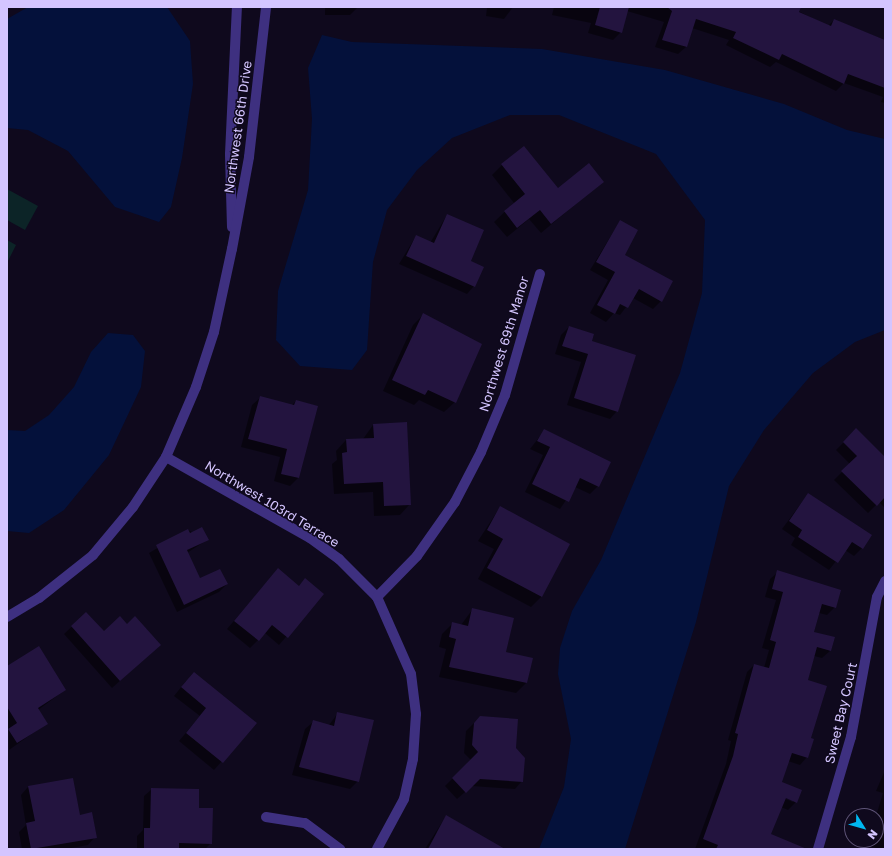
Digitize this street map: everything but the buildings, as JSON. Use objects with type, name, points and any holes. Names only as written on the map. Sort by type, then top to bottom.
[{"type":"street","name":"Northwest 66th Drive","points":[[232,249],[230,154],[237,7]]},
{"type":"street","name":"Northwest 66th Drive","points":[[7,616],[39,598],[92,555],[133,507],[166,458],[209,346],[232,249],[249,157],[266,7]]},
{"type":"street","name":"Northwest 69th Manor","points":[[377,597],[417,556],[455,502],[481,452],[505,395],[540,274]]},
{"type":"street","name":"Northwest 103rd Terrace","points":[[166,458],[310,538],[339,559],[377,597]]},
{"type":"street","name":"Sweet Bay Court","points":[[818,849],[851,737],[877,597],[885,581]]},
{"type":"street","points":[[377,597],[411,674],[416,714],[413,759],[404,799],[377,849]]},
{"type":"street","points":[[266,817],[305,823],[340,849]]},
{"type":"green space","points":[[7,189],[38,206],[25,230],[7,220]]},
{"type":"green space","points":[[7,240],[16,245],[7,263]]},
{"type":"water","points":[[28,7],[167,7],[190,41],[193,84],[182,158],[171,207],[159,222],[115,207],[68,151],[28,130],[7,128],[7,19]]},
{"type":"water","points":[[322,35],[352,42],[542,49],[665,70],[784,104],[847,130],[885,139],[885,330],[855,342],[813,373],[764,430],[729,486],[696,622],[625,849],[539,849],[564,787],[571,739],[558,674],[560,648],[572,611],[601,560],[680,373],[702,293],[705,220],[656,154],[559,115],[510,115],[452,138],[417,170],[387,210],[373,262],[367,350],[352,370],[300,366],[276,340],[278,291],[308,190],[312,119],[308,68]]},
{"type":"water","points":[[108,333],[133,335],[145,351],[141,387],[109,455],[64,510],[29,533],[7,531],[7,430],[25,431],[49,415],[74,387],[91,352]]}]
